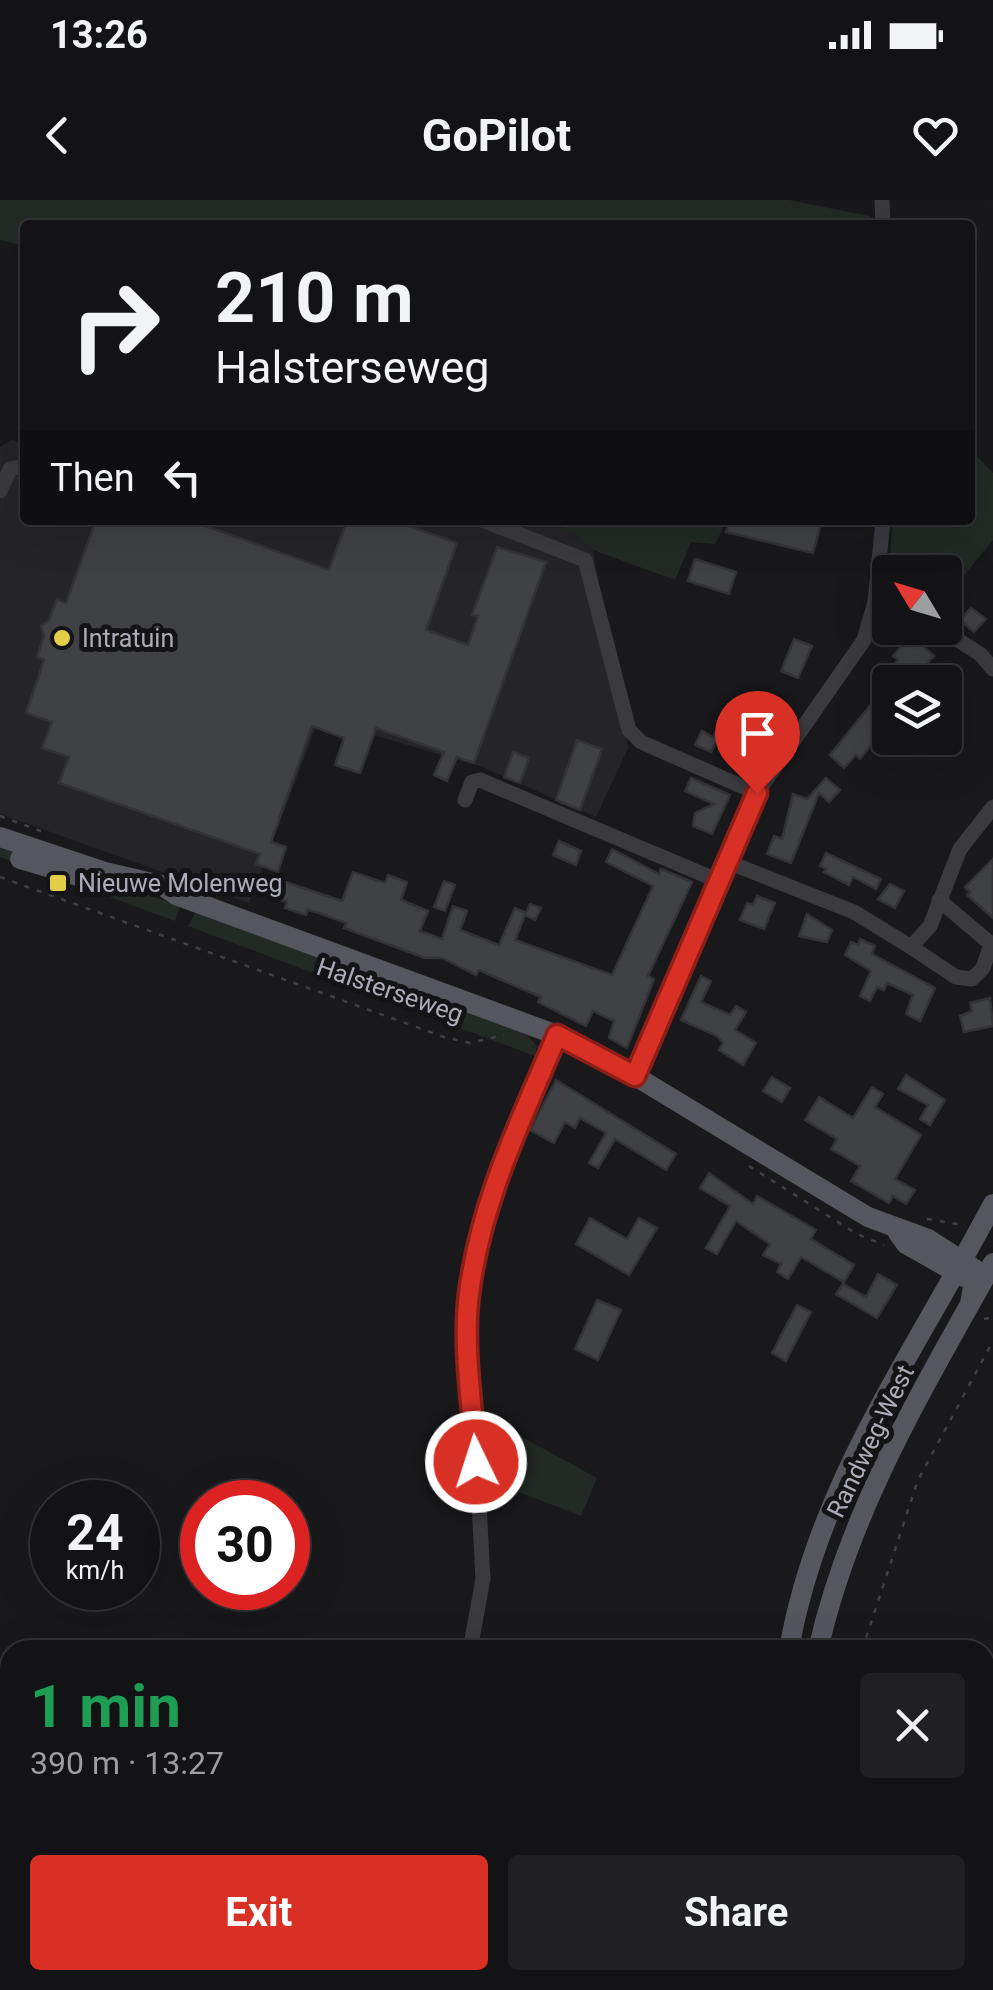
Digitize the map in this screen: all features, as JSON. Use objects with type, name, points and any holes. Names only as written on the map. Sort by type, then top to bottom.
[{"type":"main road","name":"Halsterseweg","points":[[0,837],[105,872],[161,885],[176,895]]},
{"type":"main road","name":"Halsterseweg","points":[[0,851],[66,875],[176,895],[557,1035],[635,1076],[894,1240],[928,1239],[976,1267]]},
{"type":"main road","name":"Randweg-West","points":[[791,1640],[807,1572],[832,1500],[976,1267],[993,1204]]},
{"type":"main road","points":[[969,1307],[976,1267]]},
{"type":"main road","name":"Randweg-West","points":[[820,1640],[830,1598],[860,1513],[908,1414],[969,1307]]},
{"type":"street","points":[[0,490],[10,469],[20,467]]},
{"type":"street","points":[[499,525],[585,560],[591,568],[629,730],[641,742],[757,793]]},
{"type":"street","points":[[883,525],[883,555]]},
{"type":"street","points":[[635,1076],[757,793],[872,625]]},
{"type":"street","points":[[962,643],[993,669]]},
{"type":"street","points":[[464,800],[472,782],[480,780],[719,882]]},
{"type":"street","points":[[911,948],[930,926],[960,849],[993,808]]},
{"type":"street","points":[[728,862],[854,912],[956,977],[972,978],[982,968],[991,944],[938,900]]},
{"type":"street","points":[[472,1640],[484,1579],[468,1297],[495,1179],[557,1035]]},
{"type":"path","name":"Halsterseweg","points":[[0,877],[444,1037],[470,1043],[517,1033]]},
{"type":"path","points":[[739,1158],[765,1180],[894,1240]]},
{"type":"path","points":[[969,1307],[980,1318],[993,1318]]},
{"type":"path","points":[[865,1640],[918,1480],[993,1341]]},
{"type":"shaded area","points":[[0,200],[789,200],[869,216],[869,220],[20,220],[20,245],[0,240]]},
{"type":"shaded area","points":[[12,440],[20,443],[20,525],[553,525],[572,531],[593,550],[628,748],[596,817],[482,767],[319,719],[249,903],[0,814],[0,447]]},
{"type":"shaded area","points":[[975,454],[993,473],[993,540],[962,577],[962,555],[890,555],[893,525],[975,525]]},
{"type":"shaded area","points":[[554,525],[724,525],[715,544],[691,542],[675,580],[593,550],[572,531]]},
{"type":"shaded area","points":[[0,841],[180,906],[175,921],[0,857]]},
{"type":"shaded area","points":[[196,911],[487,1018],[528,1036],[537,1046],[535,1056],[188,926]]},
{"type":"shaded area","points":[[480,1414],[597,1478],[581,1516],[485,1479]]},
{"type":"building","points":[[94,525],[203,525],[329,570],[345,525],[406,525],[457,543],[426,630],[468,645],[478,616],[472,615],[497,547],[546,562],[474,763],[457,757],[447,781],[434,775],[444,752],[376,728],[360,773],[335,765],[344,738],[312,726],[271,842],[286,847],[278,872],[256,864],[260,854],[59,783],[69,757],[42,748],[52,722],[26,713],[44,660],[37,657],[44,636],[41,626],[49,620],[57,599],[66,603]]},
{"type":"building","points":[[728,525],[821,525],[813,553],[726,532]]},
{"type":"building","points":[[695,559],[736,572],[729,594],[688,581]]},
{"type":"building","points":[[971,608],[986,619],[974,632],[962,618]]},
{"type":"building","points":[[794,639],[812,646],[798,678],[781,671]]},
{"type":"building","points":[[902,645],[922,645],[934,656],[926,665],[894,665],[898,660],[893,656]]},
{"type":"building","points":[[872,703],[872,744],[860,759],[856,755],[844,768],[830,755]]},
{"type":"building","points":[[726,711],[750,723],[736,748],[718,739],[711,752],[695,745],[702,731],[713,737]]},
{"type":"building","points":[[577,740],[602,749],[580,810],[556,800]]},
{"type":"building","points":[[513,752],[529,758],[520,783],[504,777]]},
{"type":"building","points":[[691,778],[730,795],[712,834],[693,826],[695,813],[714,804],[685,791]]},
{"type":"building","points":[[826,778],[840,790],[829,802],[819,793],[791,863],[767,854],[774,836],[782,839],[793,794],[807,799]]},
{"type":"building","points":[[559,841],[581,851],[576,865],[553,855]]},
{"type":"building","points":[[612,849],[659,874],[661,869],[692,882],[648,976],[654,979],[627,1048],[609,1038],[614,1021],[593,1011],[586,1026],[538,1002],[541,997],[479,970],[476,975],[442,958],[425,958],[344,928],[346,923],[319,913],[308,910],[306,915],[285,908],[287,902],[262,894],[268,876],[342,901],[353,872],[385,883],[388,875],[407,882],[401,900],[428,911],[420,931],[442,939],[453,906],[467,911],[460,930],[499,945],[515,908],[526,913],[530,904],[541,908],[535,920],[525,915],[515,940],[612,975],[653,886],[606,862]]},
{"type":"building","points":[[826,853],[881,879],[876,889],[853,877],[849,885],[824,872],[826,869],[820,866]]},
{"type":"building","points":[[993,859],[993,918],[967,895],[970,892],[965,887]]},
{"type":"building","points":[[444,881],[455,885],[445,911],[434,907]]},
{"type":"building","points":[[890,884],[904,891],[895,908],[878,899]]},
{"type":"building","points":[[757,896],[775,903],[764,929],[740,920],[747,903],[753,905]]},
{"type":"building","points":[[807,914],[832,930],[827,942],[799,936]]},
{"type":"building","points":[[860,939],[875,946],[872,954],[935,988],[920,1021],[906,1014],[913,995],[887,983],[884,990],[877,987],[870,1001],[860,996],[871,971],[845,955],[851,942],[858,945]]},
{"type":"building","points":[[701,976],[711,981],[701,1002],[730,1015],[736,1006],[746,1012],[735,1030],[756,1043],[743,1065],[719,1050],[723,1043],[717,1036],[681,1020]]},
{"type":"building","points":[[990,998],[993,1026],[964,1032],[960,1016],[972,1011],[970,1003]]},
{"type":"building","points":[[906,1075],[945,1100],[930,1125],[920,1119],[928,1105],[898,1089]]},
{"type":"building","points":[[772,1077],[790,1088],[782,1102],[763,1091]]},
{"type":"building","points":[[556,1080],[676,1154],[666,1170],[615,1139],[598,1168],[589,1163],[606,1133],[580,1118],[575,1128],[565,1122],[554,1143],[530,1130]]},
{"type":"building","points":[[872,1087],[883,1094],[875,1107],[921,1135],[895,1179],[915,1190],[906,1204],[893,1196],[889,1203],[851,1181],[860,1166],[831,1149],[837,1139],[805,1120],[819,1097],[853,1118]]},
{"type":"building","points":[[709,1173],[753,1204],[757,1196],[816,1230],[811,1239],[854,1265],[844,1282],[801,1257],[788,1279],[777,1272],[781,1264],[763,1255],[770,1244],[736,1221],[717,1254],[706,1248],[730,1206],[700,1188]]},
{"type":"building","points":[[590,1218],[627,1239],[639,1218],[657,1228],[629,1275],[576,1244]]},
{"type":"building","points":[[878,1274],[897,1285],[877,1318],[836,1294],[843,1284],[866,1297]]},
{"type":"building","points":[[597,1300],[621,1310],[598,1360],[575,1349]]},
{"type":"building","points":[[797,1305],[811,1312],[786,1361],[772,1353]]},
{"type":"building","points":[[509,1440],[516,1465],[499,1470],[491,1445]]},
{"type":"place","name":"Intratuin","points":[[62,638]]},
{"type":"place","name":"Nieuwe Molenweg","points":[[58,883]]},
{"type":"route","points":[[476,1462],[468,1297],[485,1210],[506,1148],[557,1035],[635,1076],[757,793]]}]
